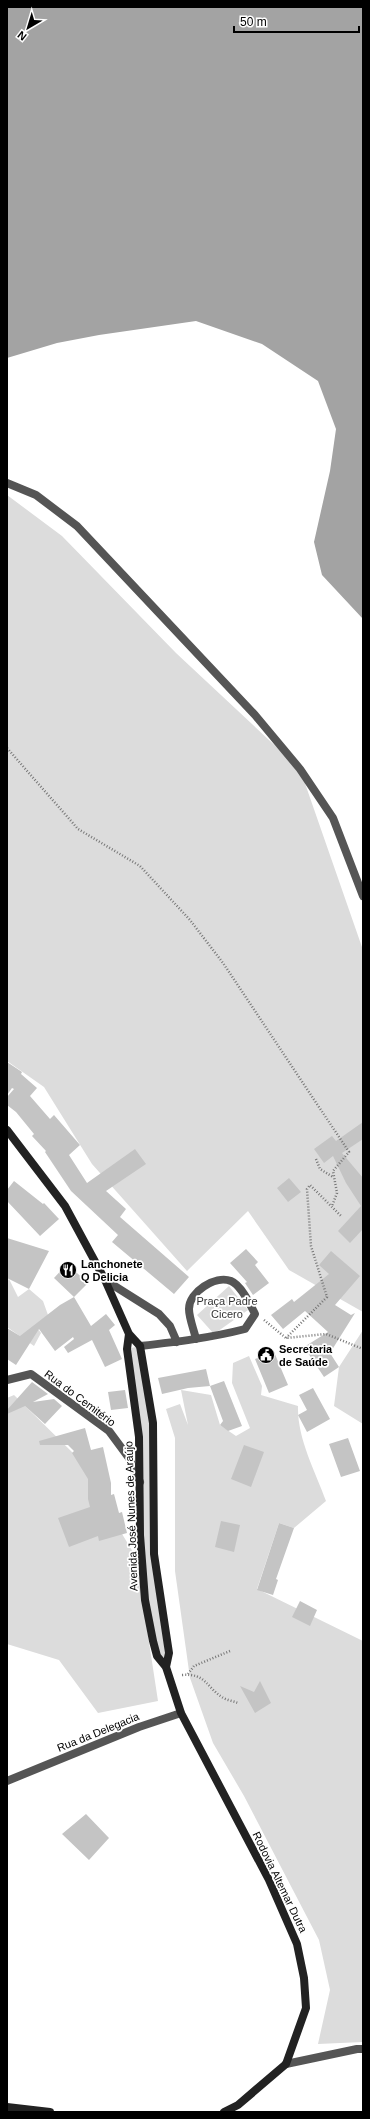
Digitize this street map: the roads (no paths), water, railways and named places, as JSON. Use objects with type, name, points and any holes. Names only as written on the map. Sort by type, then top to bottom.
[{"type":"street","points":[[7,483],[36,495],[77,526],[255,715],[300,769],[333,818],[363,896]]},
{"type":"street","points":[[7,1130],[65,1206],[105,1280],[128,1334],[140,1346]]},
{"type":"street","points":[[105,1280],[159,1314],[170,1326],[177,1342]]},
{"type":"street","points":[[127,1349],[196,1339],[245,1329],[255,1314],[236,1284],[230,1281],[216,1281],[197,1290],[191,1298],[189,1309],[196,1339]]},
{"type":"street","name":"Avenida José Nunes de Araújo","points":[[128,1334],[127,1349],[139,1437],[140,1535],[147,1615],[157,1656],[166,1667]]},
{"type":"street","name":"Avenida José Nunes de Araújo","points":[[140,1346],[153,1423],[154,1554],[169,1653],[166,1667]]},
{"type":"street","name":"Rua do Cemitério","points":[[7,1380],[31,1374],[109,1431],[129,1458],[140,1482]]},
{"type":"street","name":"Rodovia Altemar Dutra","points":[[166,1667],[181,1714],[269,1880],[297,1944],[304,1978],[306,2008],[286,2064],[238,2105],[224,2112]]},
{"type":"street","name":"Rua da Delegacia","points":[[7,1781],[139,1727],[181,1714]]},
{"type":"street","points":[[286,2064],[363,2049]]},
{"type":"street","points":[[7,2107],[50,2112]]},
{"type":"place","name":"Lanchonete Q Delicia","points":[[68,1270]]},
{"type":"place","name":"Secretaria de Saúde","points":[[266,1355]]},
{"type":"park label","name":"Praça Padre Cicero","points":[[227,1307]]}]
